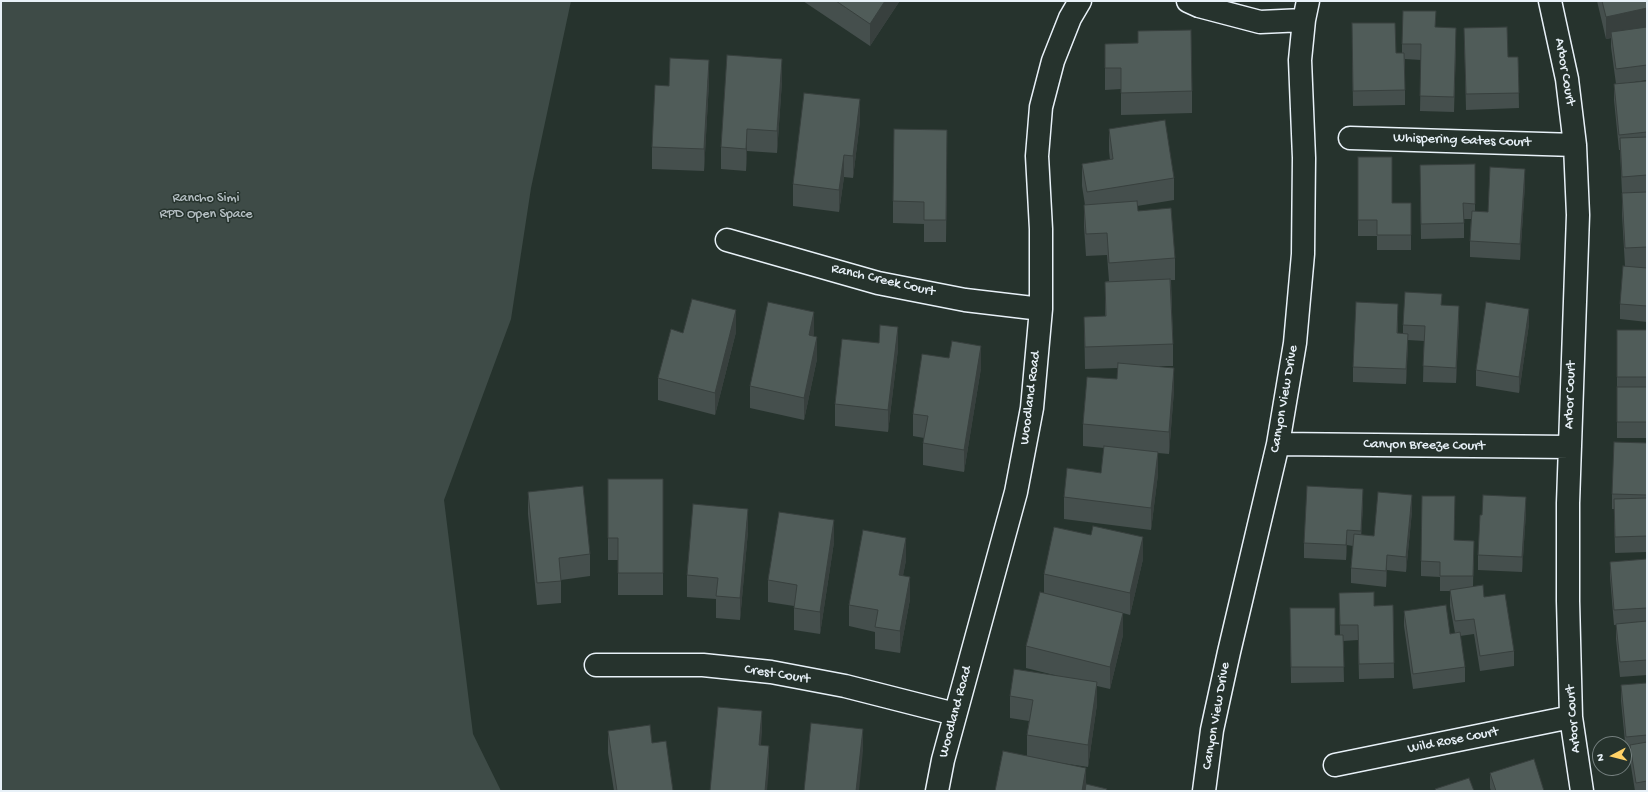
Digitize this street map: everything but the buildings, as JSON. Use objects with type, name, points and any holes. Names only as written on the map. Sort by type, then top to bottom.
[{"type":"street","name":"Woodland Road","points":[[937,791],[943,760],[955,714],[1016,492],[1032,408],[1041,309],[1041,229],[1037,156],[1041,107],[1053,61],[1070,18],[1080,1]]},
{"type":"street","points":[[1188,1],[1200,6],[1260,22],[1306,11]]},
{"type":"street","name":"Arbor Court","points":[[1550,1],[1567,79],[1575,145],[1578,215],[1570,447],[1568,601],[1571,718],[1582,791]]},
{"type":"street","name":"Canyon View Drive","points":[[1204,791],[1212,730],[1278,444],[1295,343],[1303,254],[1304,158],[1300,60],[1306,11]]},
{"type":"street","name":"Whispering Gates Court","points":[[1350,138],[1575,145]]},
{"type":"street","name":"Ranch Creek Court","points":[[727,240],[878,283],[964,300],[1041,309]]},
{"type":"street","name":"Canyon Breeze Court","points":[[1278,444],[1570,447]]},
{"type":"street","name":"Crest Court","points":[[596,665],[703,665],[771,672],[845,686],[955,714]]},
{"type":"street","name":"Wild Rose Court","points":[[1335,765],[1571,718]]},
{"type":"green space","name":"Rancho Simi RPD Open Space","points":[[1,1],[571,1],[531,188],[511,319],[444,500],[473,734],[501,791],[1,791]]}]
